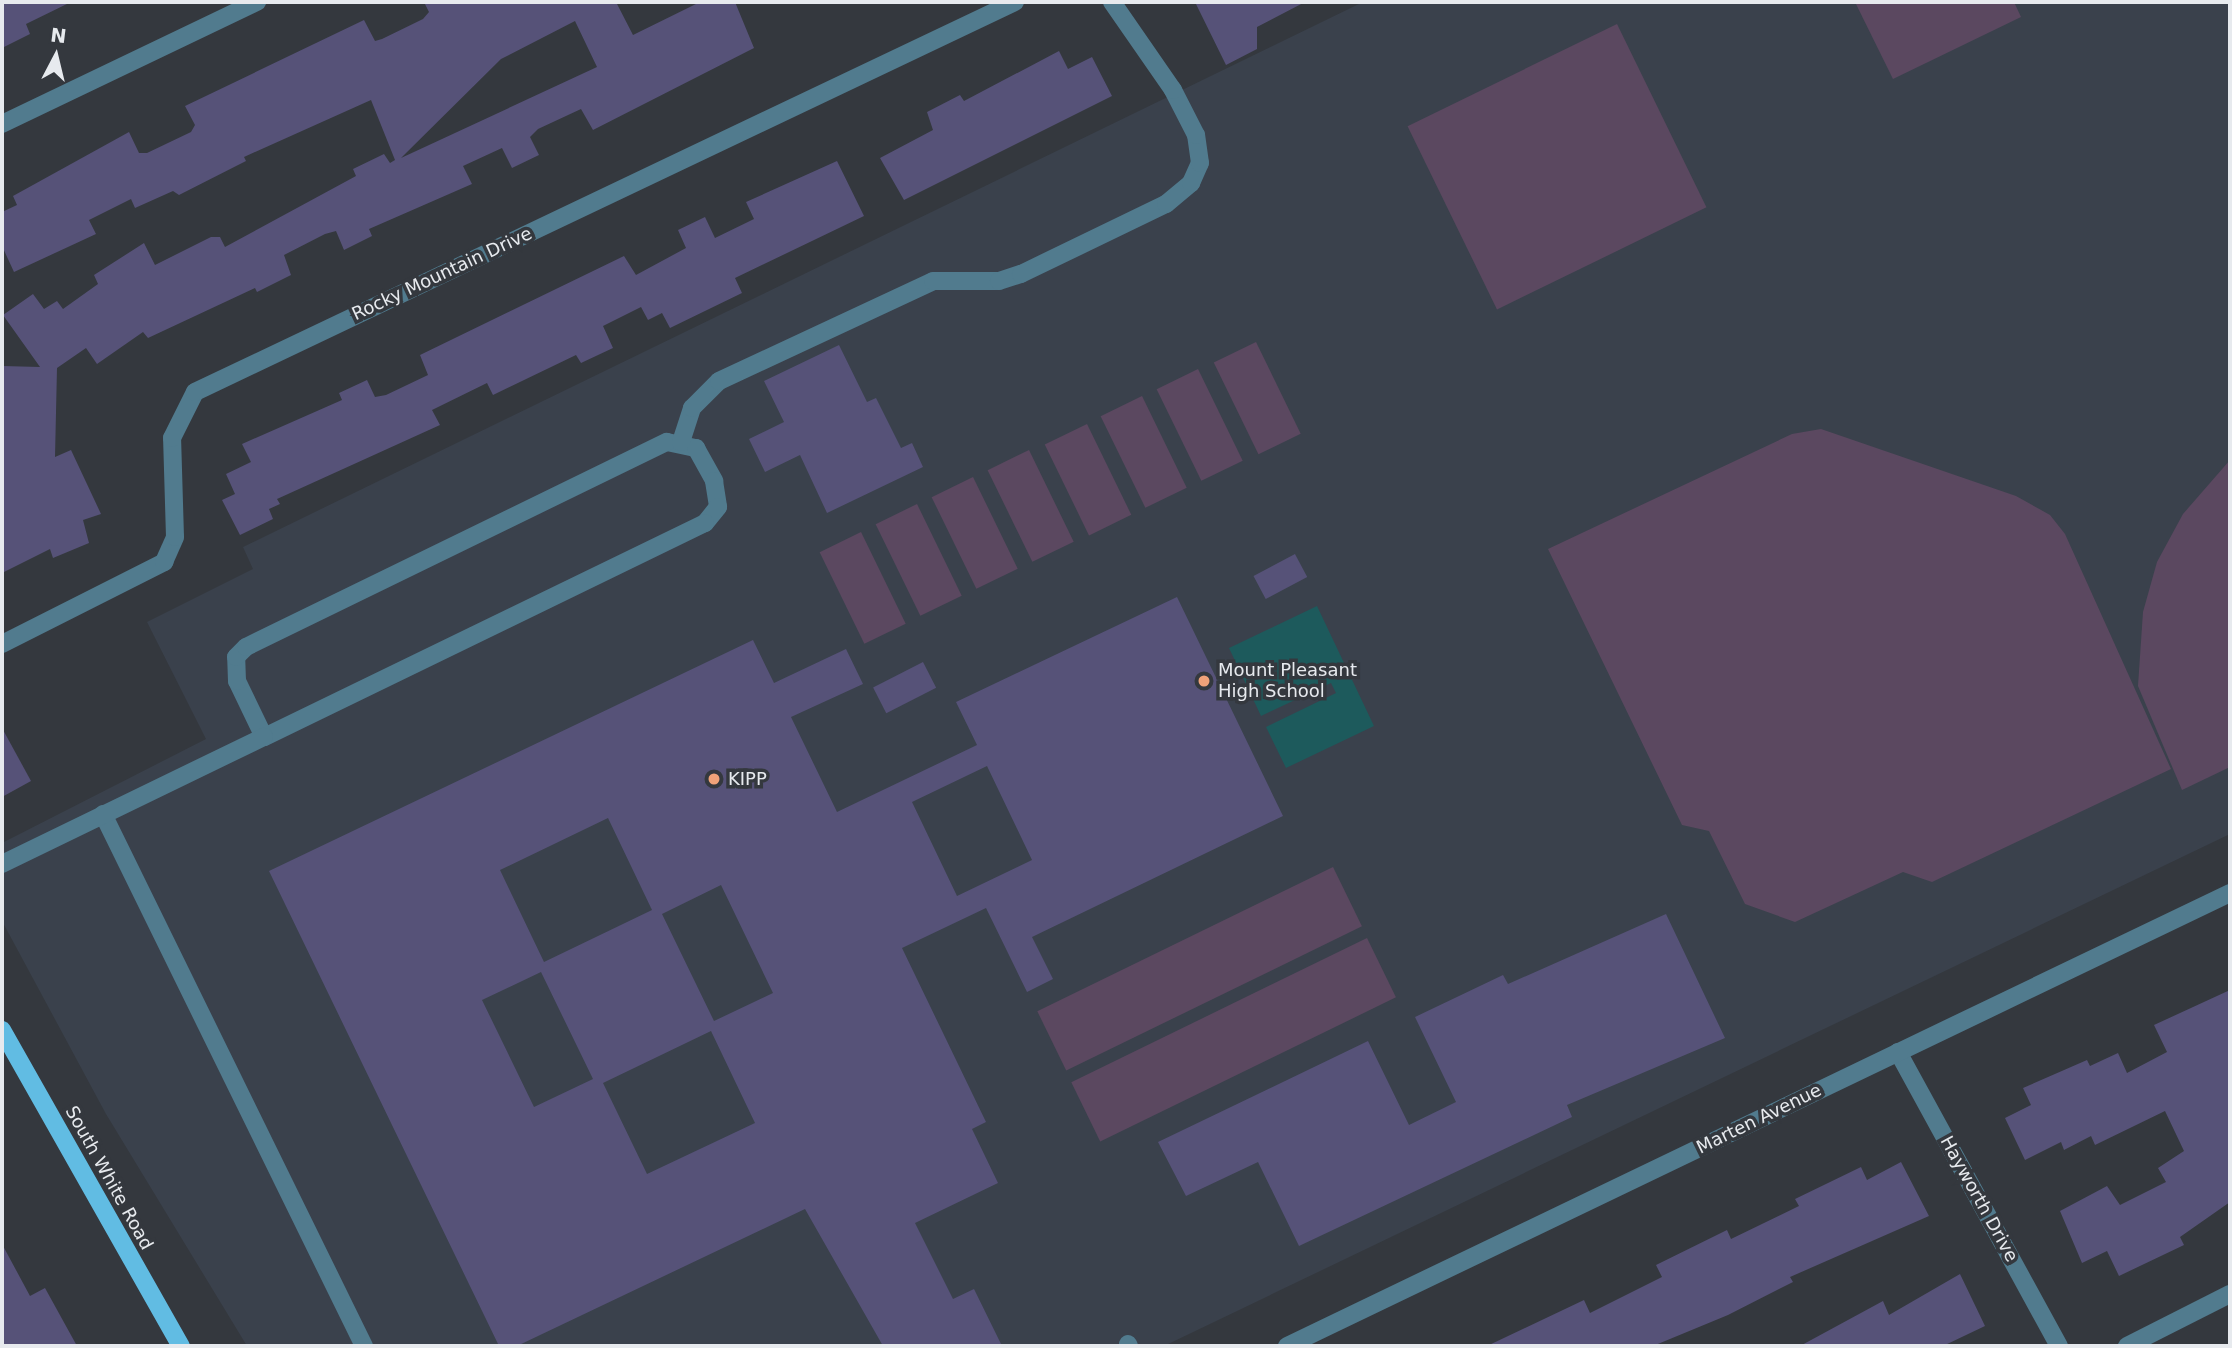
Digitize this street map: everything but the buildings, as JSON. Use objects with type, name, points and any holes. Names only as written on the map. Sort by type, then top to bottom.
[{"type":"main road","name":"South White Road","points":[[2,1030],[181,1346]]},
{"type":"street","points":[[2,124],[257,2]]},
{"type":"street","name":"Rocky Mountain Drive","points":[[2,644],[164,562],[175,537],[172,438],[195,392],[1016,2]]},
{"type":"street","points":[[681,442],[692,408],[719,381],[933,281],[1021,274],[1166,204],[1191,183],[1200,163],[1196,135],[1174,90],[1112,2]]},
{"type":"street","points":[[2,864],[103,814],[264,737],[705,523],[718,507],[714,481],[696,448],[681,442],[667,442],[246,647],[236,657],[237,681],[264,737]]},
{"type":"street","points":[[103,814],[364,1346]]},
{"type":"street","name":"Marten Avenue","points":[[1287,1346],[2230,893]]},
{"type":"street","name":"Hayworth Drive","points":[[1898,1052],[2059,1346]]},
{"type":"street","points":[[2127,1346],[2230,1294]]},
{"type":"shaded area","name":"Mount Pleasant High School","points":[[1363,2],[2230,2],[2230,834],[1164,1346],[247,1346],[106,1114],[2,921],[2,843],[206,739],[147,622],[253,569],[243,547]]},
{"type":"shaded area","points":[[1855,2],[2014,2],[2021,17],[1893,79]]},
{"type":"shaded area","points":[[1617,24],[1706,207],[1497,309],[1408,126]]},
{"type":"shaded area","points":[[1256,342],[1301,434],[1258,454],[1214,363]]},
{"type":"shaded area","points":[[1198,369],[1243,461],[1201,481],[1157,389]]},
{"type":"shaded area","points":[[1142,396],[1187,488],[1145,508],[1101,416]]},
{"type":"shaded area","points":[[1087,424],[1131,515],[1089,535],[1045,445]]},
{"type":"shaded area","points":[[1821,429],[2016,496],[2050,515],[2065,534],[2171,769],[1932,882],[1903,872],[1795,922],[1745,904],[1709,831],[1682,825],[1548,549],[1792,434]]},
{"type":"shaded area","points":[[1029,450],[1074,542],[1032,562],[988,470]]},
{"type":"shaded area","points":[[2230,460],[2230,767],[2182,790],[2138,686],[2143,612],[2157,562],[2183,514]]},
{"type":"shaded area","points":[[973,477],[1018,569],[976,589],[932,497]]},
{"type":"shaded area","points":[[917,504],[962,596],[920,616],[876,524]]},
{"type":"shaded area","points":[[861,532],[906,624],[864,644],[820,552]]},
{"type":"shaded area","points":[[1333,867],[1362,926],[1066,1071],[1037,1011]]},
{"type":"shaded area","points":[[1367,938],[1396,997],[1100,1142],[1071,1082]]},
{"type":"water","points":[[1317,606],[1374,726],[1286,768],[1266,727],[1336,693],[1331,683],[1261,716],[1229,648]]},
{"type":"place","name":"Mount Pleasant High School","points":[[1204,681]]},
{"type":"place","name":"KIPP","points":[[714,779]]}]
